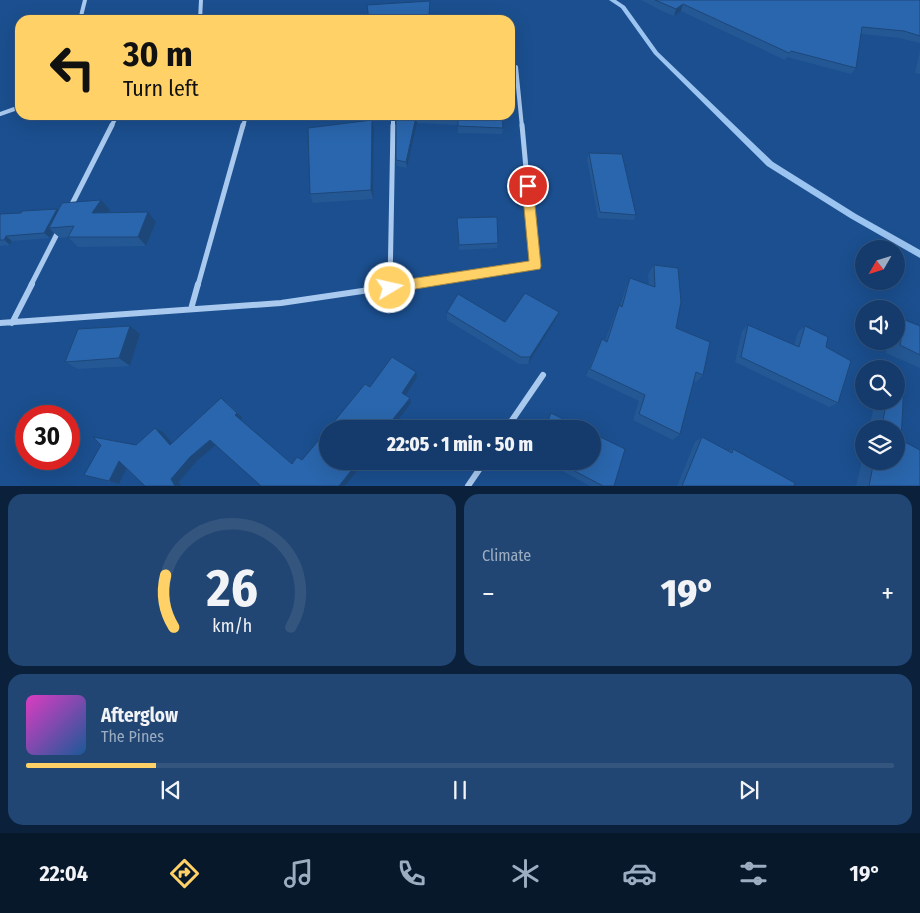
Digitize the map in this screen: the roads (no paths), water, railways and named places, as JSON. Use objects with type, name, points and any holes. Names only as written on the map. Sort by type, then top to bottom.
[{"type":"street","points":[[81,15],[85,0]]},
{"type":"street","points":[[200,15],[202,0]]},
{"type":"street","points":[[0,323],[281,303],[535,266],[516,66]]},
{"type":"street","points":[[0,114],[15,109]]},
{"type":"street","points":[[69,210],[114,120]]},
{"type":"street","points":[[191,309],[245,120]]},
{"type":"street","points":[[390,288],[393,120]]},
{"type":"street","points":[[12,323],[60,228]]},
{"type":"street","points":[[512,420],[542,375]]},
{"type":"street","points":[[468,486],[478,470]]},
{"type":"waterway","points":[[612,0],[623,7],[656,53],[770,164],[853,216],[920,254]]}]
